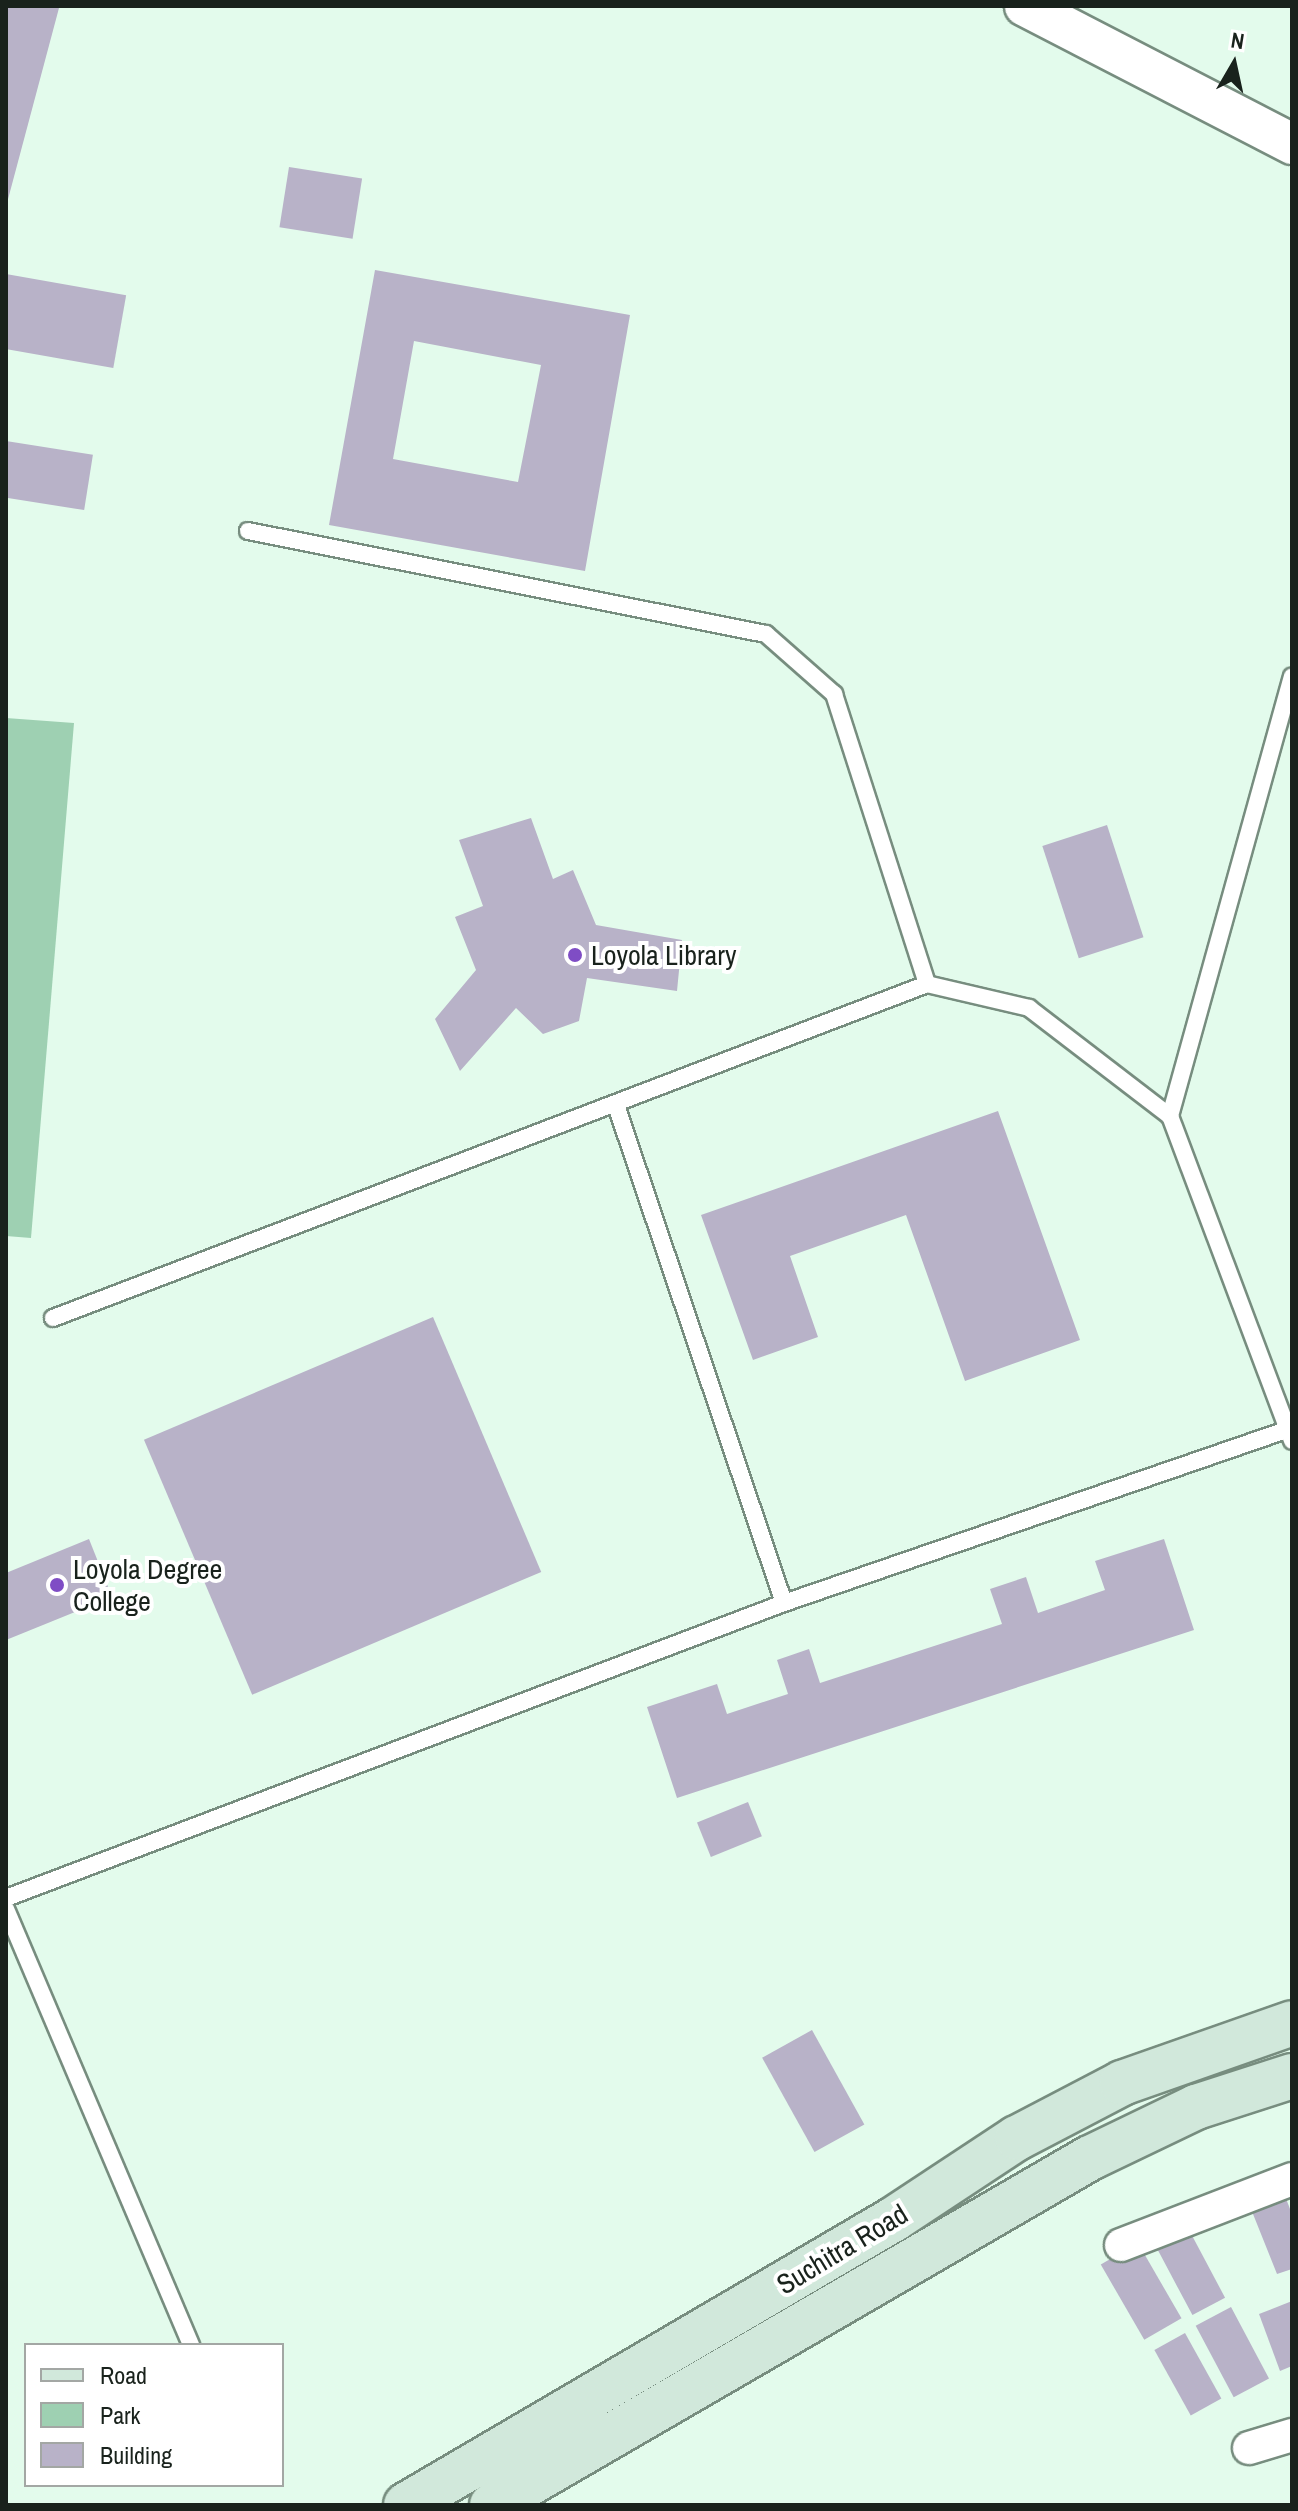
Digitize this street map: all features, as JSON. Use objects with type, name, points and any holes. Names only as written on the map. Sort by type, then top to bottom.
[{"type":"main road","name":"Suchitra Road","points":[[492,2505],[905,2236],[1017,2138],[1122,2083],[1292,2023]]},
{"type":"main road","name":"Suchitra Road","points":[[406,2505],[905,2236],[1196,2107],[1292,2076]]},
{"type":"street","points":[[1025,6],[1292,144]]},
{"type":"street","points":[[1121,2245],[1292,2179]]},
{"type":"street","points":[[1249,2448],[1292,2435]]},
{"type":"lane","points":[[248,531],[766,634],[834,694],[927,984]]},
{"type":"lane","points":[[1170,1116],[1292,677]]},
{"type":"lane","points":[[6,1898],[784,1603],[1291,1433],[1170,1116],[1029,1008],[927,984],[617,1108],[53,1318]]},
{"type":"lane","points":[[617,1108],[784,1603]]},
{"type":"lane","points":[[6,1909],[190,2343]]},
{"type":"green space","points":[[6,718],[74,723],[31,1238],[6,1236]]},
{"type":"building","points":[[6,6],[59,8],[7,203],[6,203]]},
{"type":"building","points":[[289,167],[362,179],[353,239],[279,227]]},
{"type":"building","points":[[375,270],[630,315],[585,571],[329,525]],"holes":[[[414,341],[541,365],[518,482],[393,459]]]},
{"type":"building","points":[[6,274],[126,295],[113,368],[6,349]]},
{"type":"building","points":[[6,441],[93,455],[84,510],[6,498]]},
{"type":"building","name":"Loyola Library","points":[[531,818],[553,879],[573,870],[596,925],[682,940],[677,991],[587,978],[579,1021],[543,1034],[516,1008],[460,1071],[435,1019],[476,970],[455,917],[483,906],[459,840]]},
{"type":"building","points":[[1107,825],[1143,937],[1079,958],[1042,846]]},
{"type":"building","points":[[998,1111],[1080,1340],[965,1381],[906,1215],[790,1256],[818,1337],[753,1360],[701,1215]]},
{"type":"building","points":[[433,1317],[541,1572],[252,1695],[144,1440]]},
{"type":"building","name":"Loyola Degree College","points":[[89,1539],[112,1597],[6,1640],[6,1573]]},
{"type":"building","points":[[1164,1539],[1194,1630],[677,1798],[647,1707],[717,1684],[727,1714],[788,1694],[777,1660],[809,1649],[820,1683],[1002,1624],[990,1589],[1026,1577],[1038,1613],[1105,1590],[1095,1561]]},
{"type":"building","points":[[748,1802],[762,1836],[711,1857],[697,1823]]},
{"type":"building","points":[[812,2030],[864,2124],[815,2152],[762,2058]]},
{"type":"building","points":[[1283,2191],[1292,2214],[1292,2269],[1277,2274],[1249,2204]]},
{"type":"building","points":[[1188,2228],[1225,2298],[1192,2315],[1155,2245]]},
{"type":"building","points":[[1138,2243],[1182,2318],[1144,2340],[1101,2264]]},
{"type":"building","points":[[1292,2301],[1292,2366],[1280,2371],[1259,2314]]},
{"type":"building","points":[[1231,2307],[1269,2379],[1234,2397],[1196,2326]]},
{"type":"building","points":[[1185,2333],[1221,2399],[1191,2416],[1154,2350]]},
{"type":"place","name":"Loyola Library","points":[[575,955]]},
{"type":"place","name":"Loyola Degree College","points":[[57,1585]]}]
